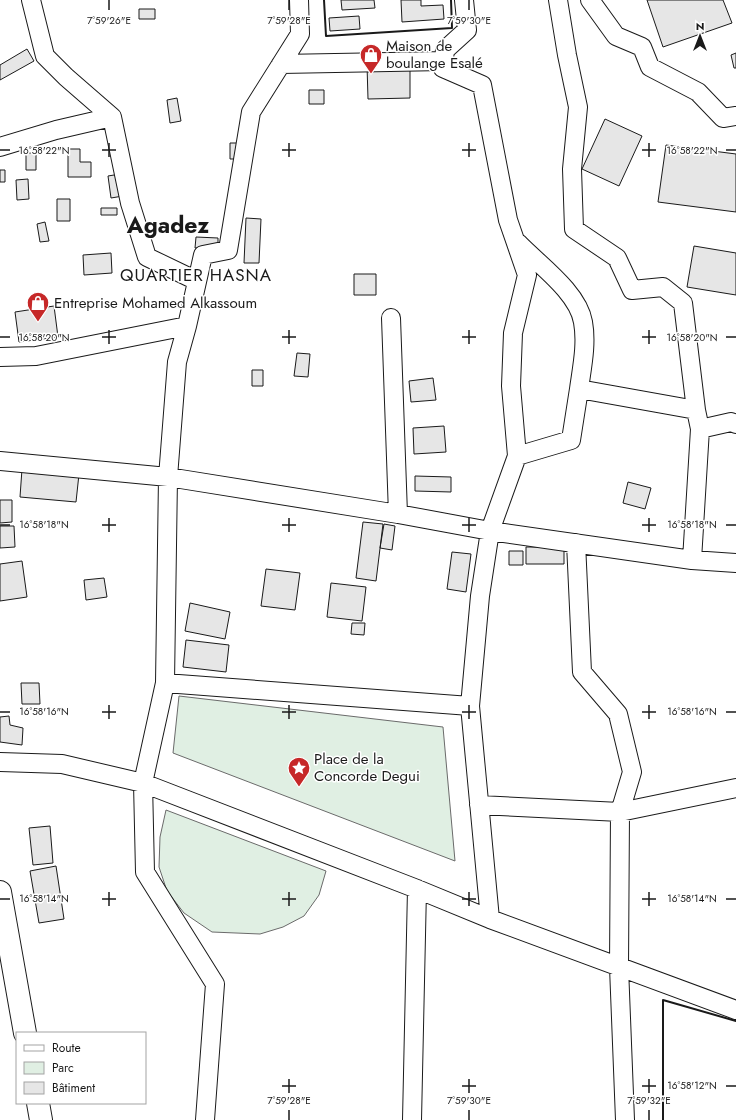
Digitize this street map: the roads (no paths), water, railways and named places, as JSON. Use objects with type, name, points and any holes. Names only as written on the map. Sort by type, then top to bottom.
[{"type":"main road","points":[[0,892],[26,1032]]},
{"type":"main road","points":[[38,1104],[41,1120]]},
{"type":"street","points":[[31,0],[45,56],[66,77],[112,116],[130,203],[147,257],[197,281]]},
{"type":"street","points":[[205,1120],[215,984],[145,872],[143,784],[165,683],[168,477],[177,362],[187,326],[202,255],[228,250],[251,112],[300,34],[299,0]]},
{"type":"street","points":[[464,0],[467,30],[445,50],[443,68],[482,85],[508,220],[527,275],[513,333],[511,386],[517,456],[490,532],[480,596],[470,706],[490,919]]},
{"type":"street","points":[[558,0],[566,55],[578,107],[572,169],[574,229],[617,258],[632,290],[664,287],[683,304],[696,410],[700,429],[692,560]]},
{"type":"street","points":[[590,0],[616,36],[642,47],[650,67],[698,92],[723,118],[736,116]]},
{"type":"street","points":[[281,64],[444,61]]},
{"type":"street","points":[[0,147],[56,130],[112,116]]},
{"type":"street","points":[[514,238],[531,257],[558,281],[574,301],[583,321],[585,347],[571,440],[517,456]]},
{"type":"street","points":[[390,318],[398,514]]},
{"type":"street","points":[[0,357],[36,356],[187,326]]},
{"type":"street","points":[[579,389],[696,410]]},
{"type":"street","points":[[700,429],[734,419]]},
{"type":"street","points":[[0,461],[168,477],[398,514],[490,532],[692,560],[736,563]]},
{"type":"street","points":[[576,543],[582,672],[618,714],[632,772],[620,812],[619,967],[625,1120]]},
{"type":"street","points":[[165,683],[470,706]]},
{"type":"street","points":[[0,762],[62,764],[143,784],[417,888],[490,919],[736,1010]]},
{"type":"street","points":[[479,805],[620,812],[736,788]]},
{"type":"street","points":[[412,1120],[417,888]]},
{"type":"place","name":"Maison de boulange Esalé","points":[[371,74]]},
{"type":"place","name":"Entreprise Mohamed Alkassoum","points":[[38,322]]},
{"type":"place","name":"Place de la Concorde Degui","points":[[299,788]]},
{"type":"district","name":"Agadez","points":[[168,225]]},
{"type":"district","name":"QUARTIER HASNA","points":[[196,275]]}]
